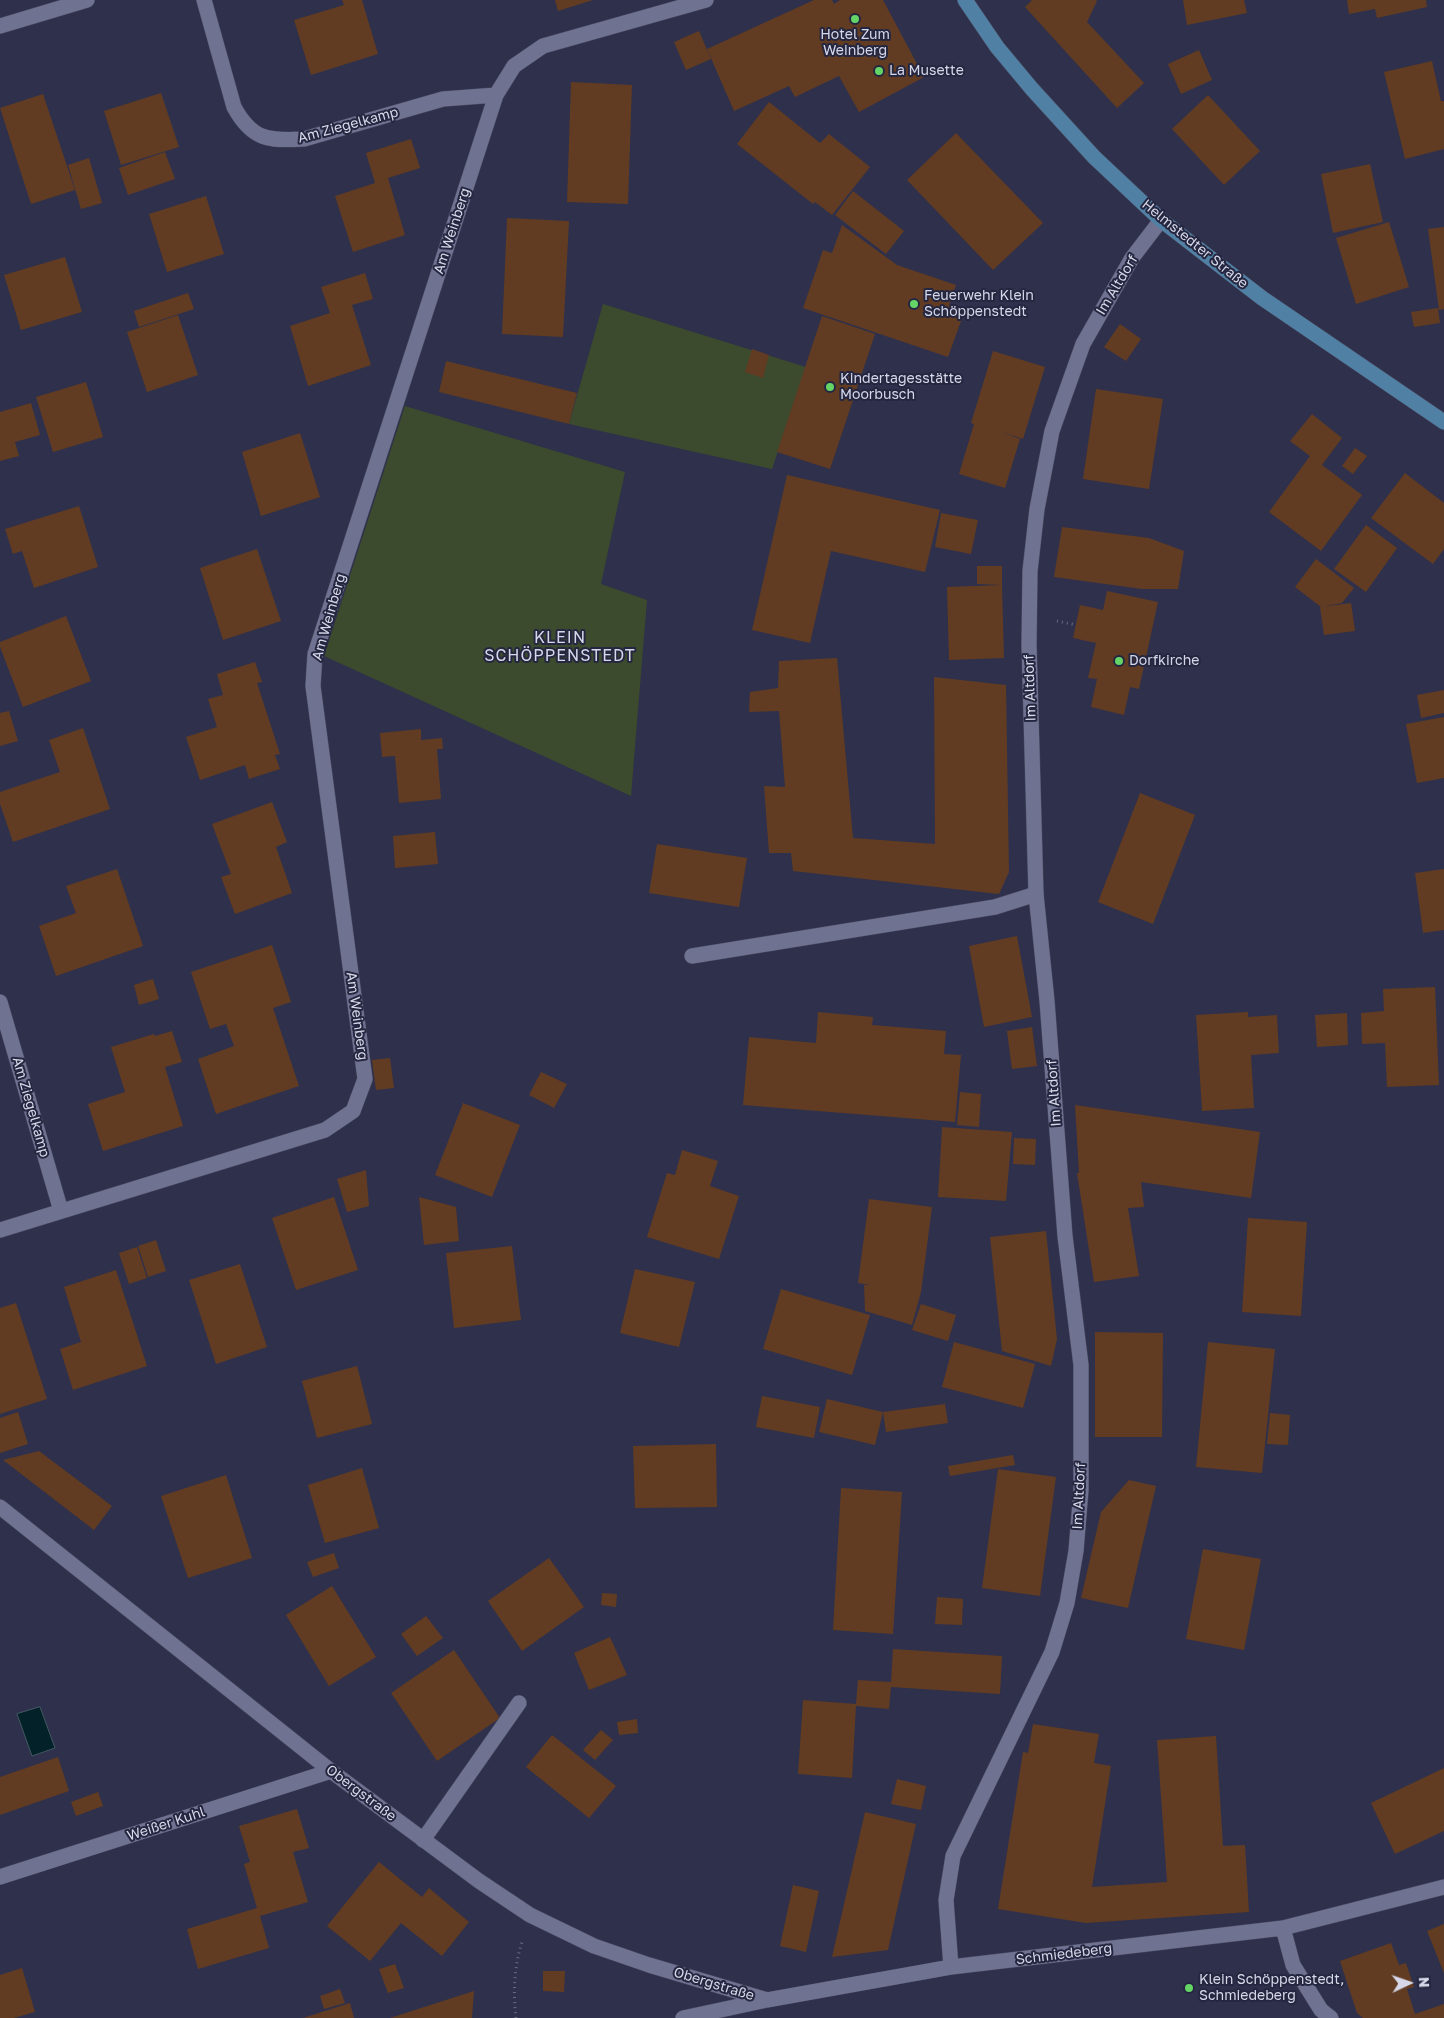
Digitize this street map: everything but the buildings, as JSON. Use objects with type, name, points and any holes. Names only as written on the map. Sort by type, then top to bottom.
[{"type":"street","points":[[0,26],[87,0]]},
{"type":"street","name":"Am Ziegelkamp","points":[[204,0],[234,107],[242,121],[253,133],[263,137],[284,140],[304,139],[443,99],[496,95]]},
{"type":"street","name":"Am Weinberg","points":[[0,1230],[325,1130],[353,1111],[365,1078],[313,686],[316,654],[496,95],[514,66],[543,46],[706,0]]},
{"type":"street","name":"Helmstedter Straße","points":[[965,0],[997,47],[1032,90],[1094,157],[1161,220],[1262,298],[1444,422]]},
{"type":"street","name":"Im Altdorf","points":[[951,1967],[946,1900],[953,1856],[1052,1652],[1068,1603],[1080,1508],[1082,1439],[1081,1365],[1064,1236],[1047,1000],[1036,894],[1029,644],[1030,571],[1037,509],[1052,431],[1083,344],[1132,258],[1161,220]]},
{"type":"street","points":[[692,956],[995,907],[1036,894]]},
{"type":"street","name":"Am Ziegelkamp","points":[[0,1002],[61,1212]]},
{"type":"street","name":"Obergstraße","points":[[0,1507],[332,1771],[479,1881],[530,1915],[594,1946],[649,1965],[767,2000]]},
{"type":"street","points":[[423,1840],[519,1703]]},
{"type":"street","name":"Weißer Kuhl","points":[[0,1876],[332,1771]]},
{"type":"street","name":"Schmiedeberg","points":[[683,2018],[767,2000],[951,1967],[1283,1928],[1444,1887]]},
{"type":"street","points":[[1283,1928],[1294,1965],[1322,2010],[1331,2018]]},
{"type":"path","points":[[516,2018],[513,1996],[518,1955],[530,1915]]},
{"type":"green space","points":[[603,304],[806,367],[772,469],[569,424]]},
{"type":"green space","points":[[405,406],[625,472],[601,584],[647,600],[631,796],[324,656]]},
{"type":"shaded area","points":[[40,1707],[55,1748],[32,1756],[17,1714]]},
{"type":"place","name":"Hotel Zum Weinberg","points":[[855,19]]},
{"type":"place","name":"La Musette","points":[[879,71]]},
{"type":"place","name":"Feuerwehr Klein Schöppenstedt","points":[[914,304]]},
{"type":"place","name":"Kindertagesstätte Moorbusch","points":[[830,387]]},
{"type":"place","name":"Dorfkirche","points":[[1119,661]]},
{"type":"place","name":"Klein Schöppenstedt, Schmiedeberg","points":[[1189,1988]]},
{"type":"district","name":"KLEIN SCHÖPPENSTEDT","points":[[560,647]]}]
